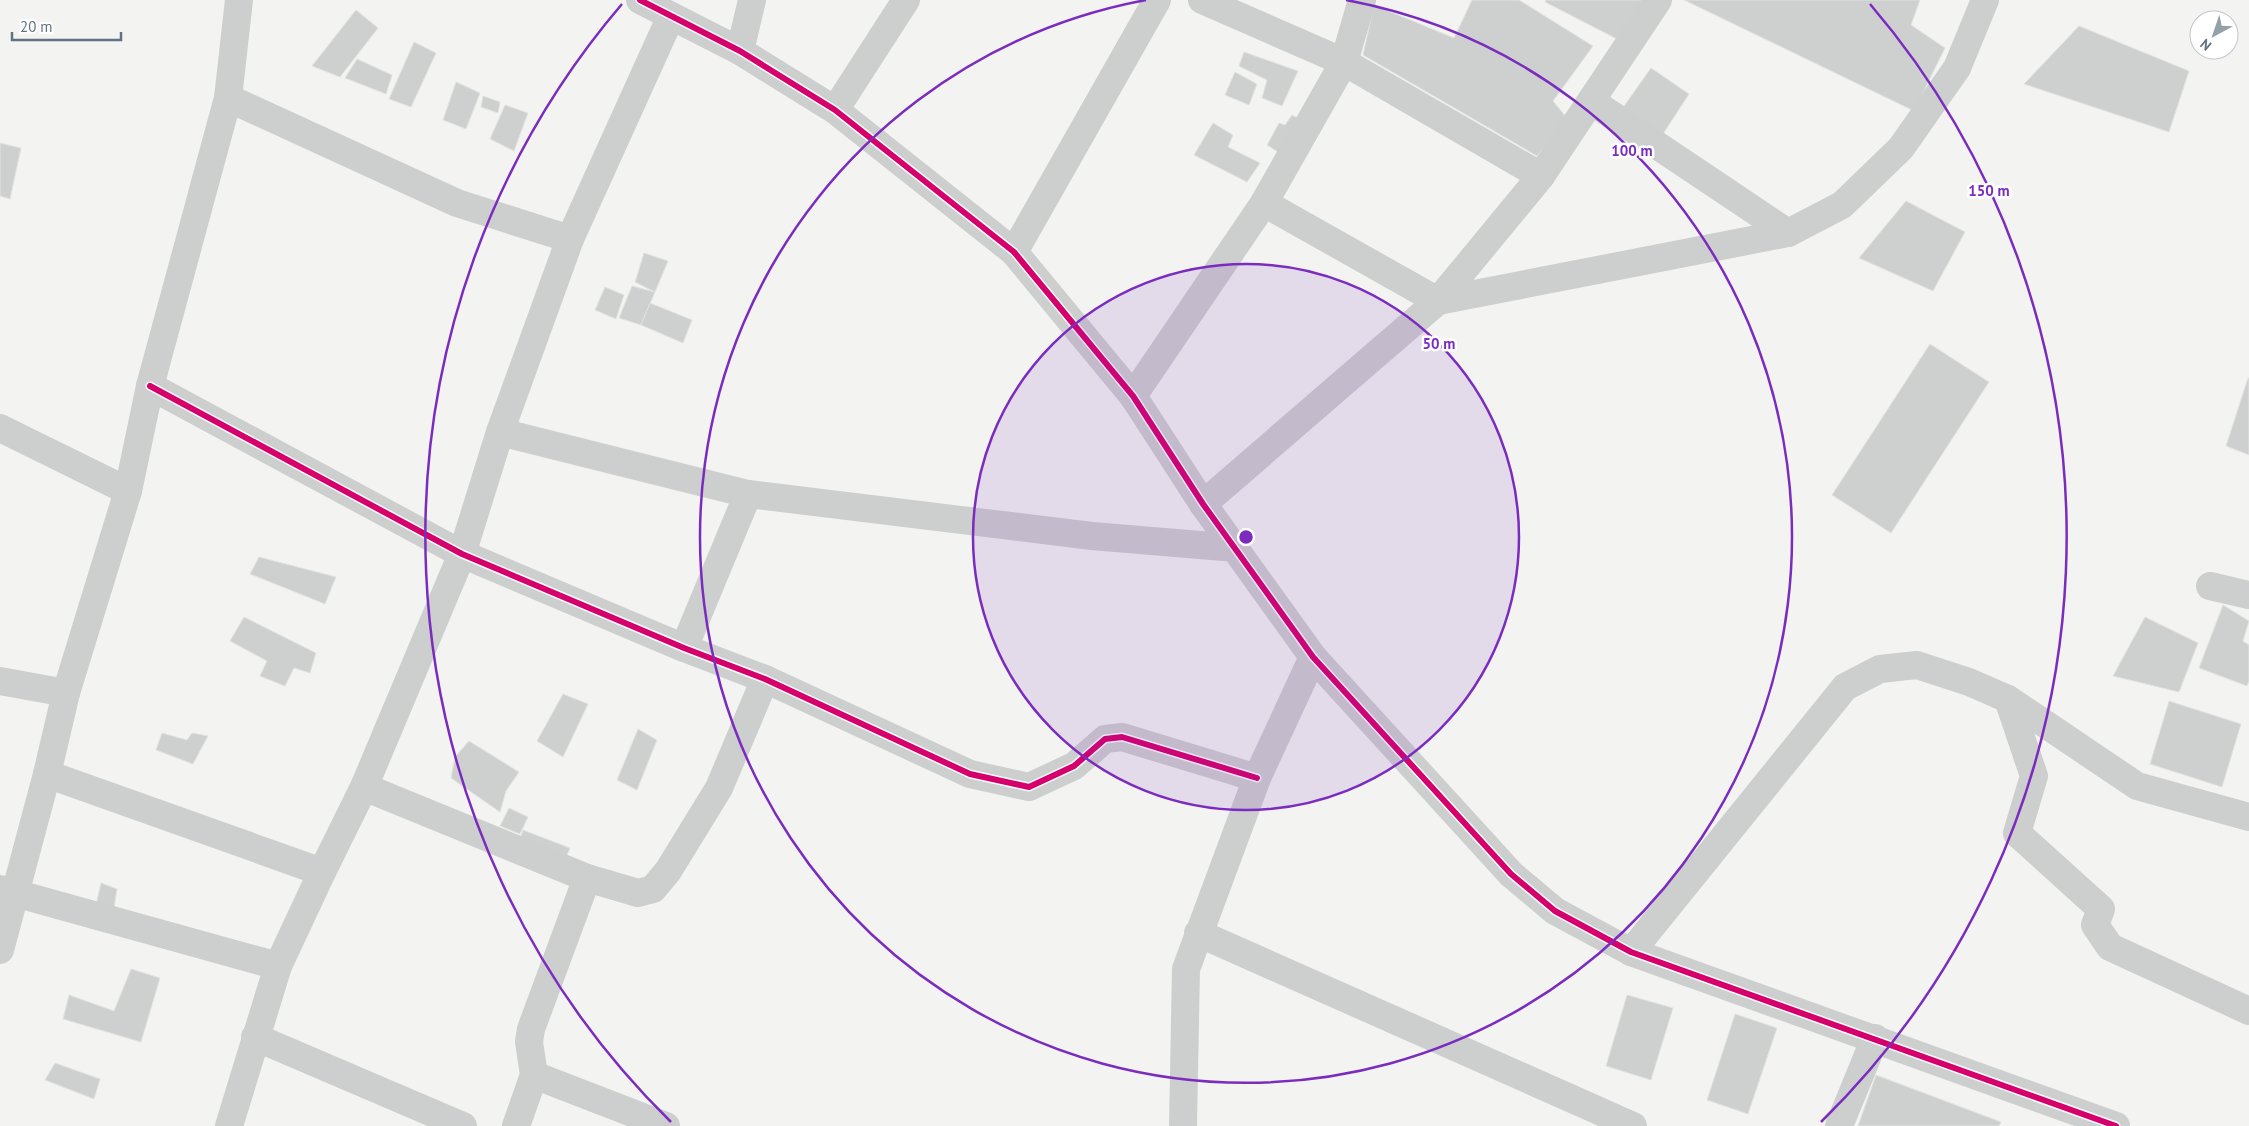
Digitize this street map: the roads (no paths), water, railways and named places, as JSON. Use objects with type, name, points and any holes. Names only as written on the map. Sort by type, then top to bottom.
[{"type":"street","points":[[0,950],[7,891],[47,774],[66,693],[128,491],[150,386],[228,98],[239,0]]},
{"type":"street","points":[[640,0],[740,51],[835,110],[1014,252],[1133,396],[1202,504],[1236,548],[1313,658],[1511,874],[1555,911],[1631,952],[2116,1126]]},
{"type":"street","points":[[740,51],[752,0]]},
{"type":"street","points":[[835,110],[906,0]]},
{"type":"street","points":[[1014,252],[1157,0]]},
{"type":"street","points":[[1202,0],[1344,62],[1541,176]]},
{"type":"street","points":[[1133,396],[1264,203],[1344,62],[1362,0]]},
{"type":"street","points":[[1202,504],[1438,300],[1541,176],[1658,0]]},
{"type":"street","points":[[1264,203],[1438,300],[1788,234],[1842,205],[1901,148],[1957,68],[1985,0]]},
{"type":"street","points":[[229,1126],[278,966],[364,787],[462,554],[500,432],[570,239],[670,16]]},
{"type":"street","points":[[228,98],[457,203],[570,239]]},
{"type":"street","points":[[1591,101],[1788,234]]},
{"type":"street","points":[[150,386],[462,554],[684,648],[765,679],[970,774],[1028,787],[1074,766],[1105,740],[1122,738],[1257,778]]},
{"type":"street","points":[[0,428],[128,491]]},
{"type":"street","points":[[500,432],[748,494],[1092,536],[1236,548]]},
{"type":"street","points":[[684,648],[748,494]]},
{"type":"street","points":[[2210,586],[2249,595]]},
{"type":"street","points":[[1183,1126],[1186,970],[1198,933],[1257,778],[1313,658]]},
{"type":"street","points":[[1631,952],[1845,687],[1880,670],[1917,665],[1969,682],[2008,699],[2137,786],[2249,817]]},
{"type":"street","points":[[364,787],[587,878],[638,893],[653,889],[668,871],[718,788],[765,679]]},
{"type":"street","points":[[0,681],[66,693]]},
{"type":"street","points":[[2008,699],[2034,776],[2017,833],[2101,909],[2095,926],[2110,947],[2249,1011]]},
{"type":"street","points":[[47,774],[322,872]]},
{"type":"street","points":[[516,1126],[534,1075],[529,1042],[530,1029],[587,878]]},
{"type":"street","points":[[7,891],[278,966]]},
{"type":"street","points":[[1198,933],[1633,1126]]},
{"type":"street","points":[[255,1037],[463,1126]]},
{"type":"street","points":[[1839,1126],[1875,1038]]},
{"type":"street","points":[[534,1075],[666,1126]]}]
